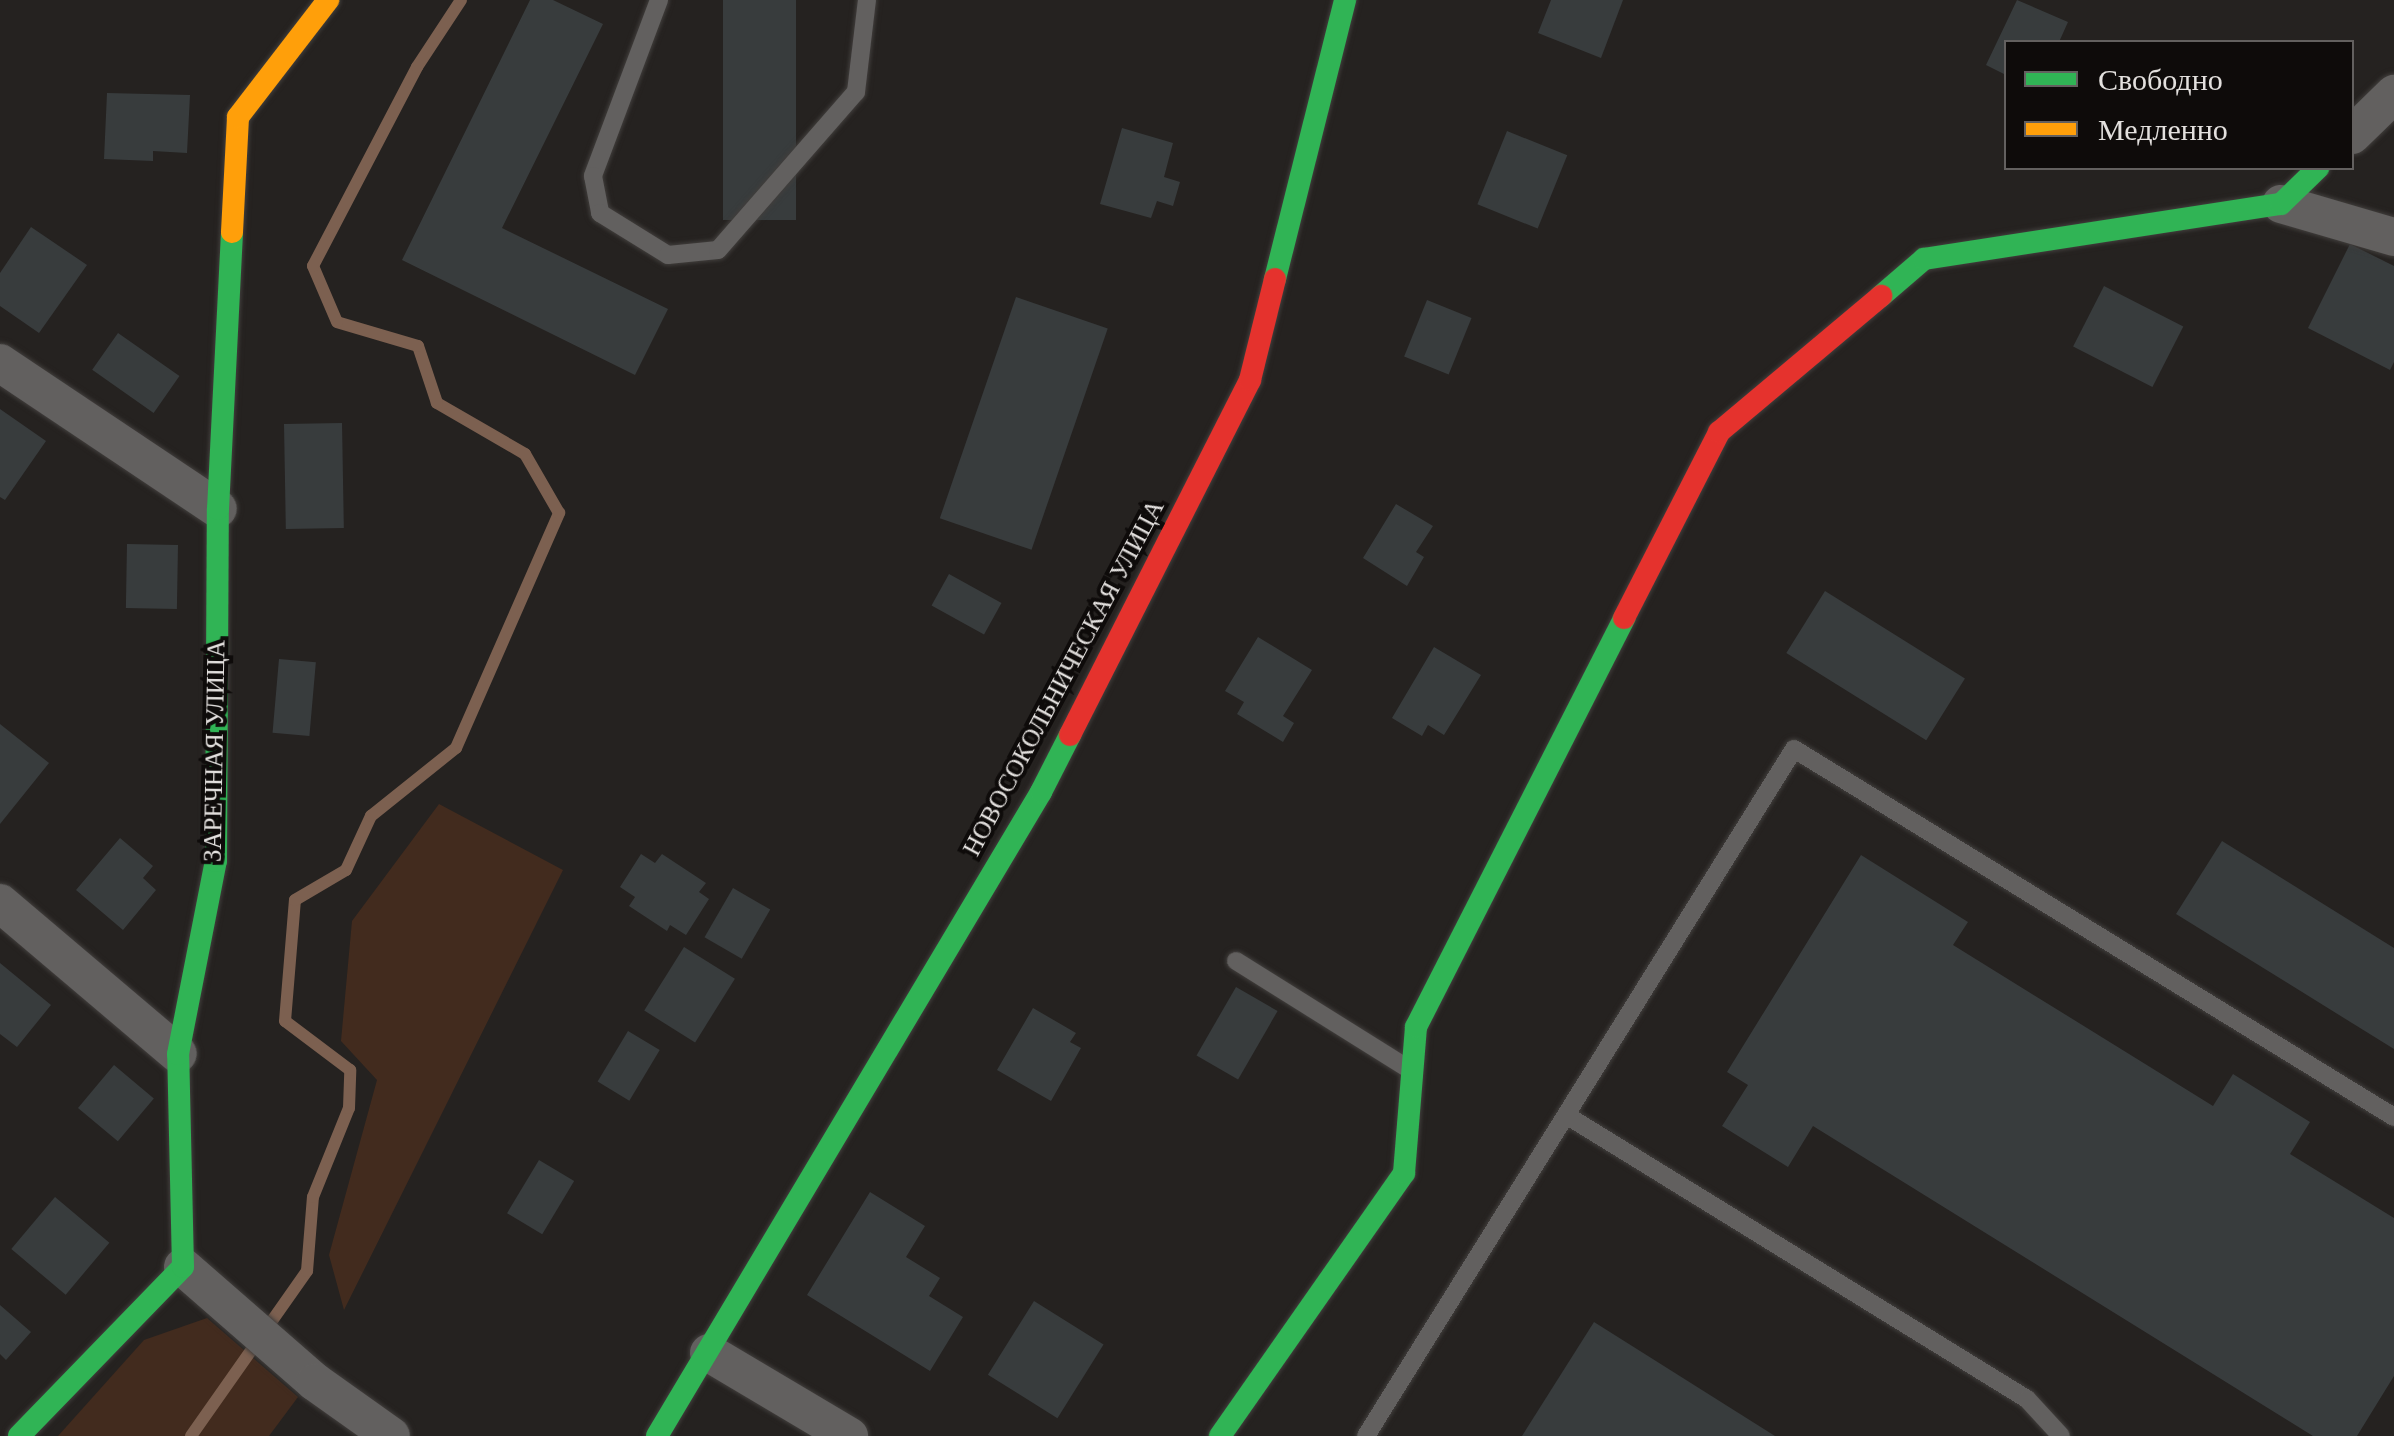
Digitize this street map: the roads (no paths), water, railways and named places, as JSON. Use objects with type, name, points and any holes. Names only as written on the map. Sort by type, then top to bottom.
[{"type":"street","name":"НОВОСОКОЛЬНИЧЕСКАЯ УЛИЦА","points":[[657,1436],[1040,792],[1250,380],[1346,0]]},
{"type":"street","name":"ЗАРЕЧНАЯ УЛИЦА","points":[[183,1267],[178,1054],[216,862],[218,509],[238,116],[308,7]]},
{"type":"street","points":[[2354,133],[2394,94]]},
{"type":"street","points":[[2281,204],[2316,170]]},
{"type":"street","points":[[1220,1436],[1404,1173],[1416,1027],[1719,432],[1924,260],[2281,204],[2394,237]]},
{"type":"street","points":[[0,363],[218,509]]},
{"type":"street","points":[[0,903],[178,1054]]},
{"type":"street","points":[[20,1436],[183,1267],[284,1355],[392,1436]]},
{"type":"street","points":[[709,1354],[849,1436]]},
{"type":"lane","points":[[659,0],[593,176],[600,213],[668,255],[718,250],[856,92],[866,0]]},
{"type":"lane","points":[[1366,1436],[1794,748],[2394,1116]]},
{"type":"lane","points":[[1236,962],[1412,1071]]},
{"type":"lane","points":[[1566,1115],[2027,1400],[2061,1436]]},
{"type":"waterway","points":[[191,1436],[307,1271],[313,1197],[349,1108],[350,1070],[285,1021],[295,900],[346,870],[371,816],[456,748],[559,513],[525,454],[437,403],[418,346],[337,322],[313,266],[417,67],[461,0]]}]
